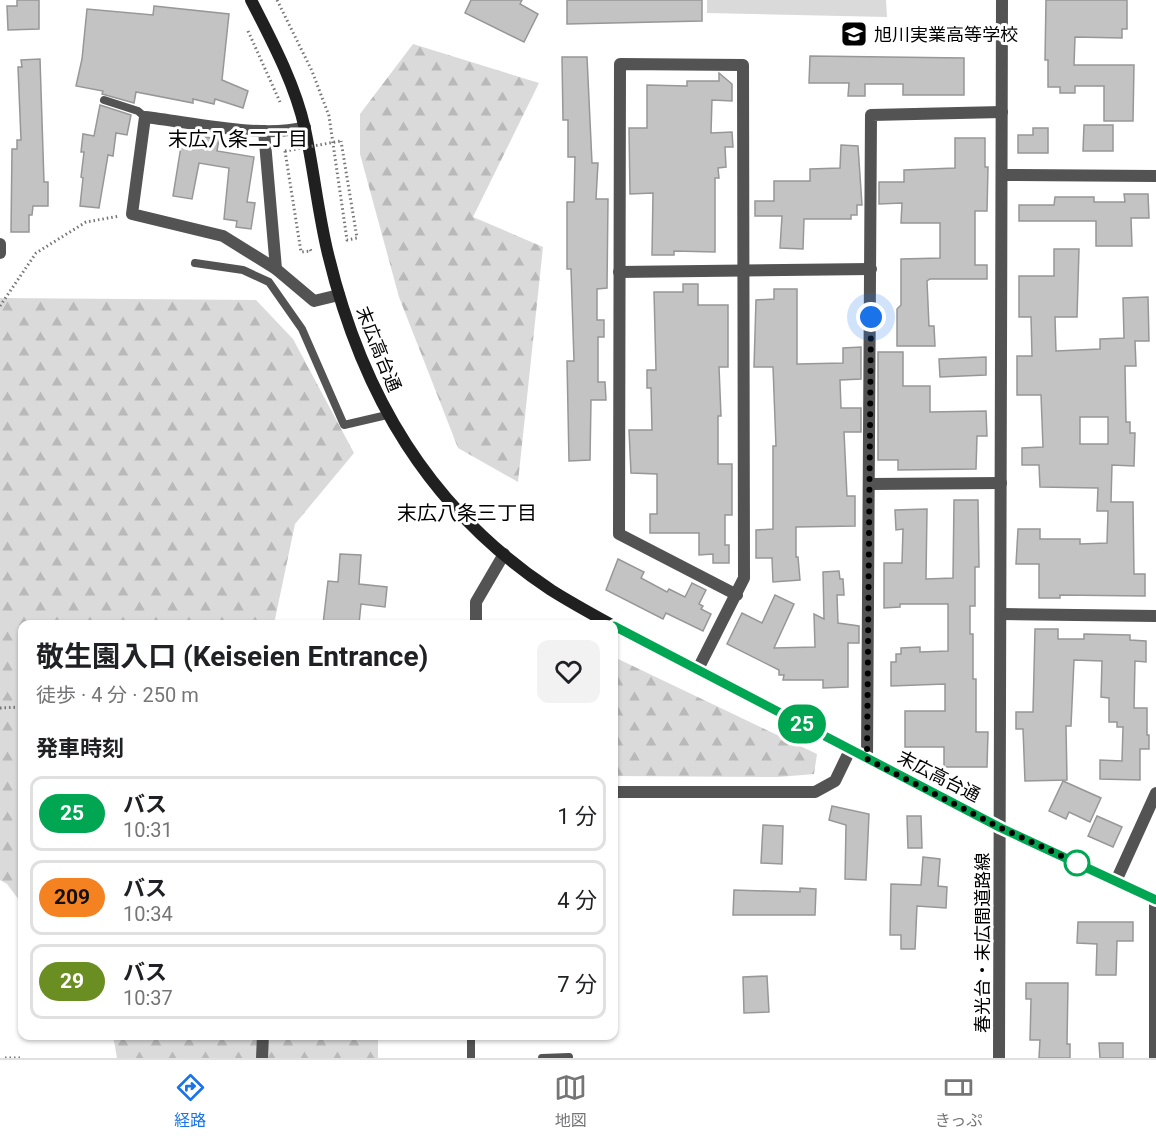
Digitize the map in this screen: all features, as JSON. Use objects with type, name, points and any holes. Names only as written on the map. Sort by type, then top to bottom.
[{"type":"street","name":"末広高台通","points":[[250,0],[277,51],[305,127],[327,253],[358,349],[387,415],[443,497],[504,554],[550,590],[603,620]]},
{"type":"street","name":"春光台・末広間道路線","points":[[999,1058],[1002,0]]},
{"type":"street","points":[[698,669],[737,595],[744,578],[741,272],[743,64],[620,64],[619,534],[737,595]]},
{"type":"street","points":[[867,759],[872,115],[1002,112]]},
{"type":"street","points":[[305,127],[290,131],[264,131],[145,117],[132,214],[223,236],[276,269],[314,301],[339,295]]},
{"type":"street","points":[[264,131],[276,269]]},
{"type":"street","points":[[1002,175],[1156,176]]},
{"type":"street","points":[[0,244],[0,253]]},
{"type":"street","points":[[619,272],[872,269]]},
{"type":"street","points":[[870,484],[1001,483]]},
{"type":"street","points":[[477,620],[476,602],[504,554]]},
{"type":"street","points":[[1002,614],[1156,616]]},
{"type":"street","name":"末広高台通","points":[[618,628],[1001,828],[1156,900]]},
{"type":"street","points":[[618,792],[815,792],[835,781],[850,750]]},
{"type":"street","points":[[1116,881],[1156,793]]},
{"type":"street","points":[[1155,1058],[1156,900]]},
{"type":"street","points":[[262,1040],[262,1058]]},
{"type":"lane","points":[[104,100],[138,111],[145,117]]},
{"type":"lane","points":[[195,263],[243,270],[269,282],[302,329],[344,425],[387,415]]},
{"type":"lane","points":[[471,1040],[471,1058]]},
{"type":"lane","points":[[542,1058],[569,1057]]},
{"type":"path","points":[[277,0],[312,71],[329,116],[347,240],[357,238],[341,141],[285,151],[301,252]]},
{"type":"path","points":[[0,306],[36,253],[86,222],[132,214]]},
{"type":"path","points":[[0,294],[5,299]]},
{"type":"path","points":[[0,708],[18,707]]},
{"type":"path","points":[[5,1058],[22,1058]]},
{"type":"green space","points":[[707,0],[886,0],[887,17],[707,13]]},
{"type":"green space","points":[[413,44],[539,83],[473,217],[543,247],[518,482],[458,448],[399,297],[360,154],[360,114]]},
{"type":"green space","points":[[0,298],[256,300],[293,339],[354,453],[295,524],[275,620],[18,620],[18,899],[7,884],[0,880]]},
{"type":"green space","points":[[618,659],[817,754],[814,774],[779,777],[618,776]]},
{"type":"green space","points":[[114,1040],[378,1040],[378,1058],[117,1058]]},
{"type":"building","points":[[17,0],[39,0],[39,29],[8,30],[7,6],[17,6]]},
{"type":"building","points":[[471,0],[522,0],[520,4],[538,14],[524,42],[465,13]]},
{"type":"building","points":[[567,0],[702,0],[702,21],[567,24]]},
{"type":"building","points":[[1046,0],[1127,0],[1127,29],[1122,29],[1122,38],[1075,37],[1074,65],[1134,65],[1133,121],[1104,121],[1104,86],[1075,86],[1075,93],[1060,93],[1060,87],[1048,87],[1048,60],[1045,60]]},
{"type":"building","points":[[154,6],[229,14],[222,80],[248,91],[243,108],[215,99],[214,104],[193,99],[193,103],[136,92],[134,103],[102,94],[103,91],[76,86],[82,59],[87,9],[153,15]]},
{"type":"building","points":[[810,56],[964,58],[964,95],[903,95],[903,84],[865,84],[865,96],[848,96],[849,83],[809,83]]},
{"type":"building","points":[[562,57],[587,57],[592,163],[598,163],[596,199],[608,199],[607,288],[597,289],[597,320],[604,320],[604,337],[598,337],[598,382],[605,382],[606,400],[591,400],[590,460],[569,461],[567,361],[574,361],[571,269],[567,269],[567,202],[574,202],[575,157],[568,157],[568,120],[563,120]]},
{"type":"building","points":[[40,59],[44,182],[48,182],[48,206],[33,206],[32,215],[29,215],[29,232],[11,232],[12,149],[17,149],[17,140],[21,140],[18,67],[22,67],[21,60]]},
{"type":"building","points":[[719,73],[732,84],[732,101],[712,100],[711,133],[732,132],[733,147],[725,147],[726,167],[718,168],[719,178],[715,178],[715,252],[674,251],[674,255],[652,255],[653,193],[630,194],[629,128],[647,128],[647,85],[687,86],[687,81],[719,81]]},
{"type":"building","points":[[100,105],[131,115],[127,135],[116,133],[113,156],[108,155],[99,208],[80,206],[83,178],[81,177],[84,152],[81,152],[83,134],[94,136]]},
{"type":"building","points":[[1084,125],[1113,125],[1113,151],[1083,151]]},
{"type":"building","points":[[1033,128],[1048,128],[1048,153],[1018,153],[1018,135],[1033,135]]},
{"type":"building","points":[[183,134],[219,139],[217,151],[254,157],[247,202],[255,203],[251,229],[236,227],[237,221],[224,219],[229,168],[199,163],[192,199],[173,196]]},
{"type":"building","points":[[955,138],[985,138],[985,167],[988,167],[987,211],[975,211],[975,265],[987,265],[987,279],[930,279],[927,281],[929,326],[934,326],[935,346],[897,346],[897,309],[901,305],[901,259],[940,258],[940,223],[901,223],[902,203],[879,204],[879,182],[904,182],[904,170],[955,168]]},
{"type":"building","points":[[841,145],[858,146],[862,205],[857,205],[857,215],[851,215],[851,219],[804,219],[803,249],[780,248],[782,216],[755,216],[755,201],[774,201],[774,181],[810,181],[810,169],[840,168]]},
{"type":"building","points":[[1124,194],[1148,194],[1149,218],[1131,218],[1132,246],[1096,246],[1096,221],[1019,221],[1019,205],[1054,205],[1055,197],[1094,197],[1094,202],[1125,202]]},
{"type":"building","points":[[1054,249],[1079,249],[1077,317],[1055,317],[1056,351],[1100,349],[1100,339],[1124,338],[1123,298],[1148,297],[1149,341],[1135,341],[1136,366],[1125,366],[1126,422],[1130,422],[1130,433],[1135,433],[1134,466],[1112,465],[1111,502],[1133,502],[1134,574],[1145,574],[1145,596],[1060,595],[1060,598],[1039,598],[1039,564],[1016,564],[1018,529],[1040,529],[1040,539],[1080,539],[1080,544],[1107,543],[1108,511],[1097,511],[1098,488],[1040,487],[1039,465],[1022,465],[1022,448],[1043,447],[1041,395],[1017,395],[1017,356],[1032,356],[1031,317],[1019,317],[1019,276],[1054,276]],"holes":[[[1080,417],[1108,417],[1108,444],[1080,444]]]},
{"type":"building","points":[[683,284],[698,284],[698,305],[728,305],[728,367],[719,367],[721,416],[718,416],[718,464],[732,464],[732,515],[725,515],[725,545],[729,545],[729,563],[713,563],[713,554],[699,555],[699,533],[650,533],[650,514],[657,514],[657,474],[631,473],[629,430],[652,430],[651,388],[647,388],[647,370],[656,370],[654,292],[683,292]]},
{"type":"building","points":[[774,289],[797,289],[797,364],[843,363],[843,348],[861,347],[861,379],[840,380],[841,408],[861,408],[861,432],[844,432],[847,496],[855,496],[855,526],[796,527],[796,557],[798,557],[800,580],[773,582],[772,558],[756,558],[756,530],[773,529],[773,446],[776,446],[773,367],[754,367],[756,300],[774,299]]},
{"type":"building","points":[[878,352],[903,352],[903,386],[930,386],[930,412],[986,411],[987,436],[977,436],[976,469],[898,470],[898,460],[878,460]]},
{"type":"building","points":[[986,357],[986,375],[940,377],[939,359]]},
{"type":"building","points":[[954,500],[978,500],[979,567],[975,567],[975,606],[970,606],[970,634],[973,634],[973,679],[976,679],[976,732],[988,732],[987,767],[944,767],[944,747],[905,747],[905,711],[945,711],[945,684],[891,686],[891,662],[896,662],[896,654],[901,654],[901,648],[920,647],[920,652],[948,651],[948,604],[900,604],[900,607],[884,608],[884,563],[902,563],[903,529],[896,530],[895,510],[927,509],[926,579],[953,578]]},
{"type":"building","points":[[340,554],[361,555],[359,584],[387,587],[385,607],[361,604],[359,620],[323,620],[328,581],[338,582]]},
{"type":"building","points":[[618,559],[644,572],[641,578],[667,592],[669,589],[685,597],[692,583],[706,590],[699,604],[703,606],[701,609],[711,614],[703,631],[666,613],[663,619],[606,590]]},
{"type":"building","points":[[839,571],[840,579],[843,579],[844,595],[837,595],[838,623],[859,626],[859,643],[848,643],[848,687],[823,688],[823,680],[783,680],[784,675],[779,675],[779,670],[727,644],[742,613],[762,623],[775,595],[794,604],[774,648],[815,647],[814,614],[824,619],[823,572]]},
{"type":"building","points":[[1035,629],[1058,629],[1058,639],[1084,639],[1084,634],[1130,635],[1130,640],[1146,641],[1146,662],[1135,661],[1134,708],[1147,708],[1147,735],[1149,735],[1149,749],[1140,749],[1140,780],[1100,779],[1100,760],[1122,761],[1123,727],[1117,727],[1117,722],[1109,722],[1109,698],[1101,697],[1102,661],[1074,660],[1071,726],[1066,726],[1067,780],[1025,781],[1023,729],[1016,729],[1016,712],[1033,712]]},
{"type":"building","points":[[1063,781],[1101,798],[1090,822],[1069,812],[1066,819],[1049,811]]},
{"type":"building","points":[[832,806],[869,814],[866,880],[845,879],[846,825],[829,820]]},
{"type":"building","points":[[907,816],[921,816],[922,848],[908,848]]},
{"type":"building","points":[[1097,816],[1122,827],[1113,847],[1088,836]]},
{"type":"building","points":[[763,825],[783,826],[782,864],[761,863]]},
{"type":"building","points":[[923,857],[940,859],[938,886],[947,887],[946,908],[917,906],[915,949],[901,949],[901,935],[890,935],[891,884],[921,885]]},
{"type":"building","points":[[800,888],[816,889],[815,915],[733,915],[734,890],[800,892]]},
{"type":"building","points":[[1078,922],[1133,922],[1133,941],[1117,941],[1116,975],[1096,975],[1097,944],[1077,943]]},
{"type":"building","points":[[767,976],[769,1012],[744,1013],[743,977]]},
{"type":"building","points":[[1026,983],[1068,983],[1067,1044],[1070,1044],[1070,1058],[1039,1058],[1040,1040],[1030,1040],[1031,999],[1026,999]]},
{"type":"building","points":[[1099,1043],[1123,1043],[1123,1058],[1100,1058]]},
{"type":"bus line","name":"25","points":[[618,629],[1001,828],[1156,900]]},
{"type":"place","name":"旭川実業高等学校","points":[[854,34]]},
{"type":"district","name":"末広八条二丁目","points":[[238,139]]},
{"type":"district","name":"末広八条三丁目","points":[[467,513]]},
{"type":"route","points":[[871,317],[867,759],[1001,828],[1077,863]]}]
